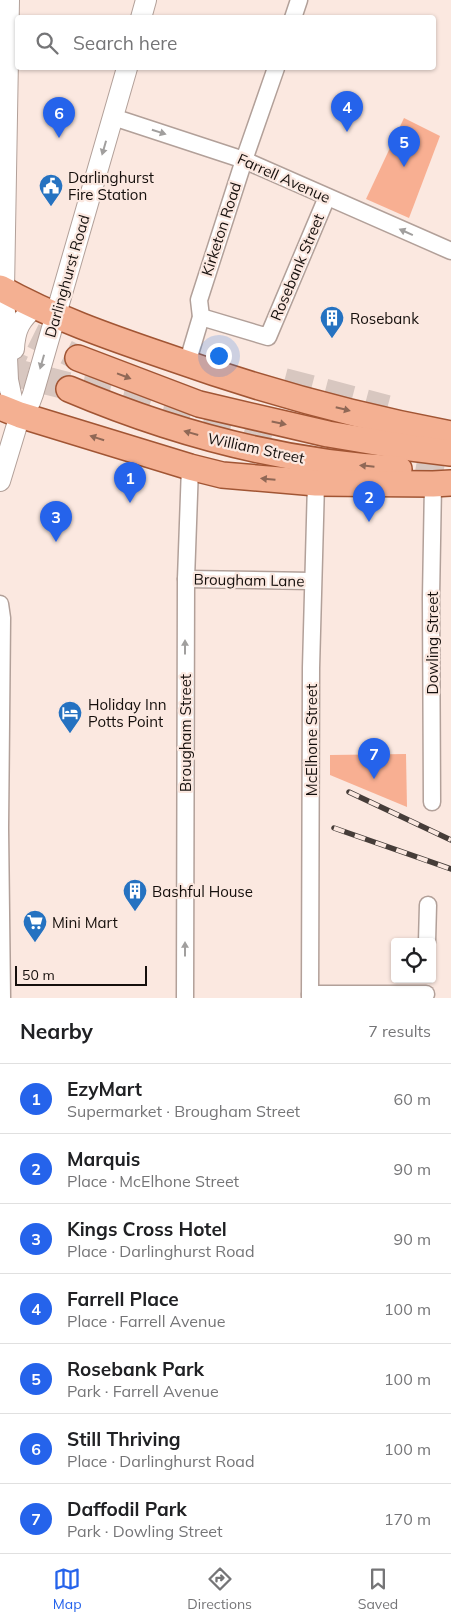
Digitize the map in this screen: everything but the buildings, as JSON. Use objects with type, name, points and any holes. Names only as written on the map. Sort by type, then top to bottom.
[{"type":"main road","points":[[2,289],[45,311],[134,346],[187,364],[308,401],[451,434]]},
{"type":"main road","name":"William Street","points":[[78,358],[199,404],[328,434],[451,453]]},
{"type":"main road","name":"William Street","points":[[69,389],[115,409],[219,441],[257,450],[334,463],[389,469],[445,480]]},
{"type":"main road","points":[[10,407],[190,467],[237,477],[316,483],[445,480]]},
{"type":"street","points":[[9,0],[2,289],[10,407]]},
{"type":"street","points":[[143,15],[146,0]]},
{"type":"street","points":[[294,15],[300,0]]},
{"type":"street","name":"Darlinghurst Road","points":[[0,481],[10,407],[30,402],[33,394],[45,311],[113,117],[126,70]]},
{"type":"street","name":"Kirketon Road","points":[[187,364],[202,317],[199,300],[275,70]]},
{"type":"street","name":"Farrell Avenue","points":[[113,117],[244,160],[451,251]]},
{"type":"street","name":"Rosebank Street","points":[[202,317],[268,337],[327,197]]},
{"type":"street","points":[[10,407],[14,337],[20,323],[45,311]]},
{"type":"street","name":"Brougham Street","points":[[185,998],[186,579],[190,467]]},
{"type":"street","name":"Dowling Street","points":[[432,802],[431,598],[445,480]]},
{"type":"street","name":"McElhone Street","points":[[310,996],[312,581],[316,483]]},
{"type":"street","name":"Brougham Lane","points":[[186,579],[312,581]]},
{"type":"street","points":[[0,604],[2,618],[0,853],[2,998]]},
{"type":"street","points":[[427,938],[428,905]]},
{"type":"street","points":[[310,996],[426,990]]},
{"type":"shaded area","points":[[404,118],[440,136],[409,218],[366,199]]},
{"type":"shaded area","points":[[406,754],[407,807],[330,775],[330,755]]},
{"type":"tunnel","points":[[0,319],[78,358]]},
{"type":"tunnel","points":[[0,358],[69,389]]},
{"type":"tunnel","points":[[0,369],[144,405],[278,443]]},
{"type":"tunnel","points":[[284,382],[387,409]]},
{"type":"tunnel","points":[[374,462],[451,477]]},
{"type":"railway","points":[[349,792],[451,840]]},
{"type":"railway","points":[[334,828],[451,869]]},
{"type":"place","name":"Farrell Place","points":[[347,132]]},
{"type":"place","name":"Still Thriving","points":[[59,138]]},
{"type":"place","name":"Rosebank Park","points":[[404,167]]},
{"type":"place","name":"Darlinghurst Fire Station","points":[[51,207]]},
{"type":"place","name":"Rosebank","points":[[332,339]]},
{"type":"place","name":"EzyMart","points":[[130,503]]},
{"type":"place","name":"Marquis","points":[[369,522]]},
{"type":"place","name":"Kings Cross Hotel","points":[[56,542]]},
{"type":"place","name":"Holiday Inn Potts Point","points":[[70,734]]},
{"type":"place","name":"Daffodil Park","points":[[374,779]]},
{"type":"place","name":"Bashful House","points":[[135,912]]},
{"type":"place","name":"Mini Mart","points":[[35,943]]}]
